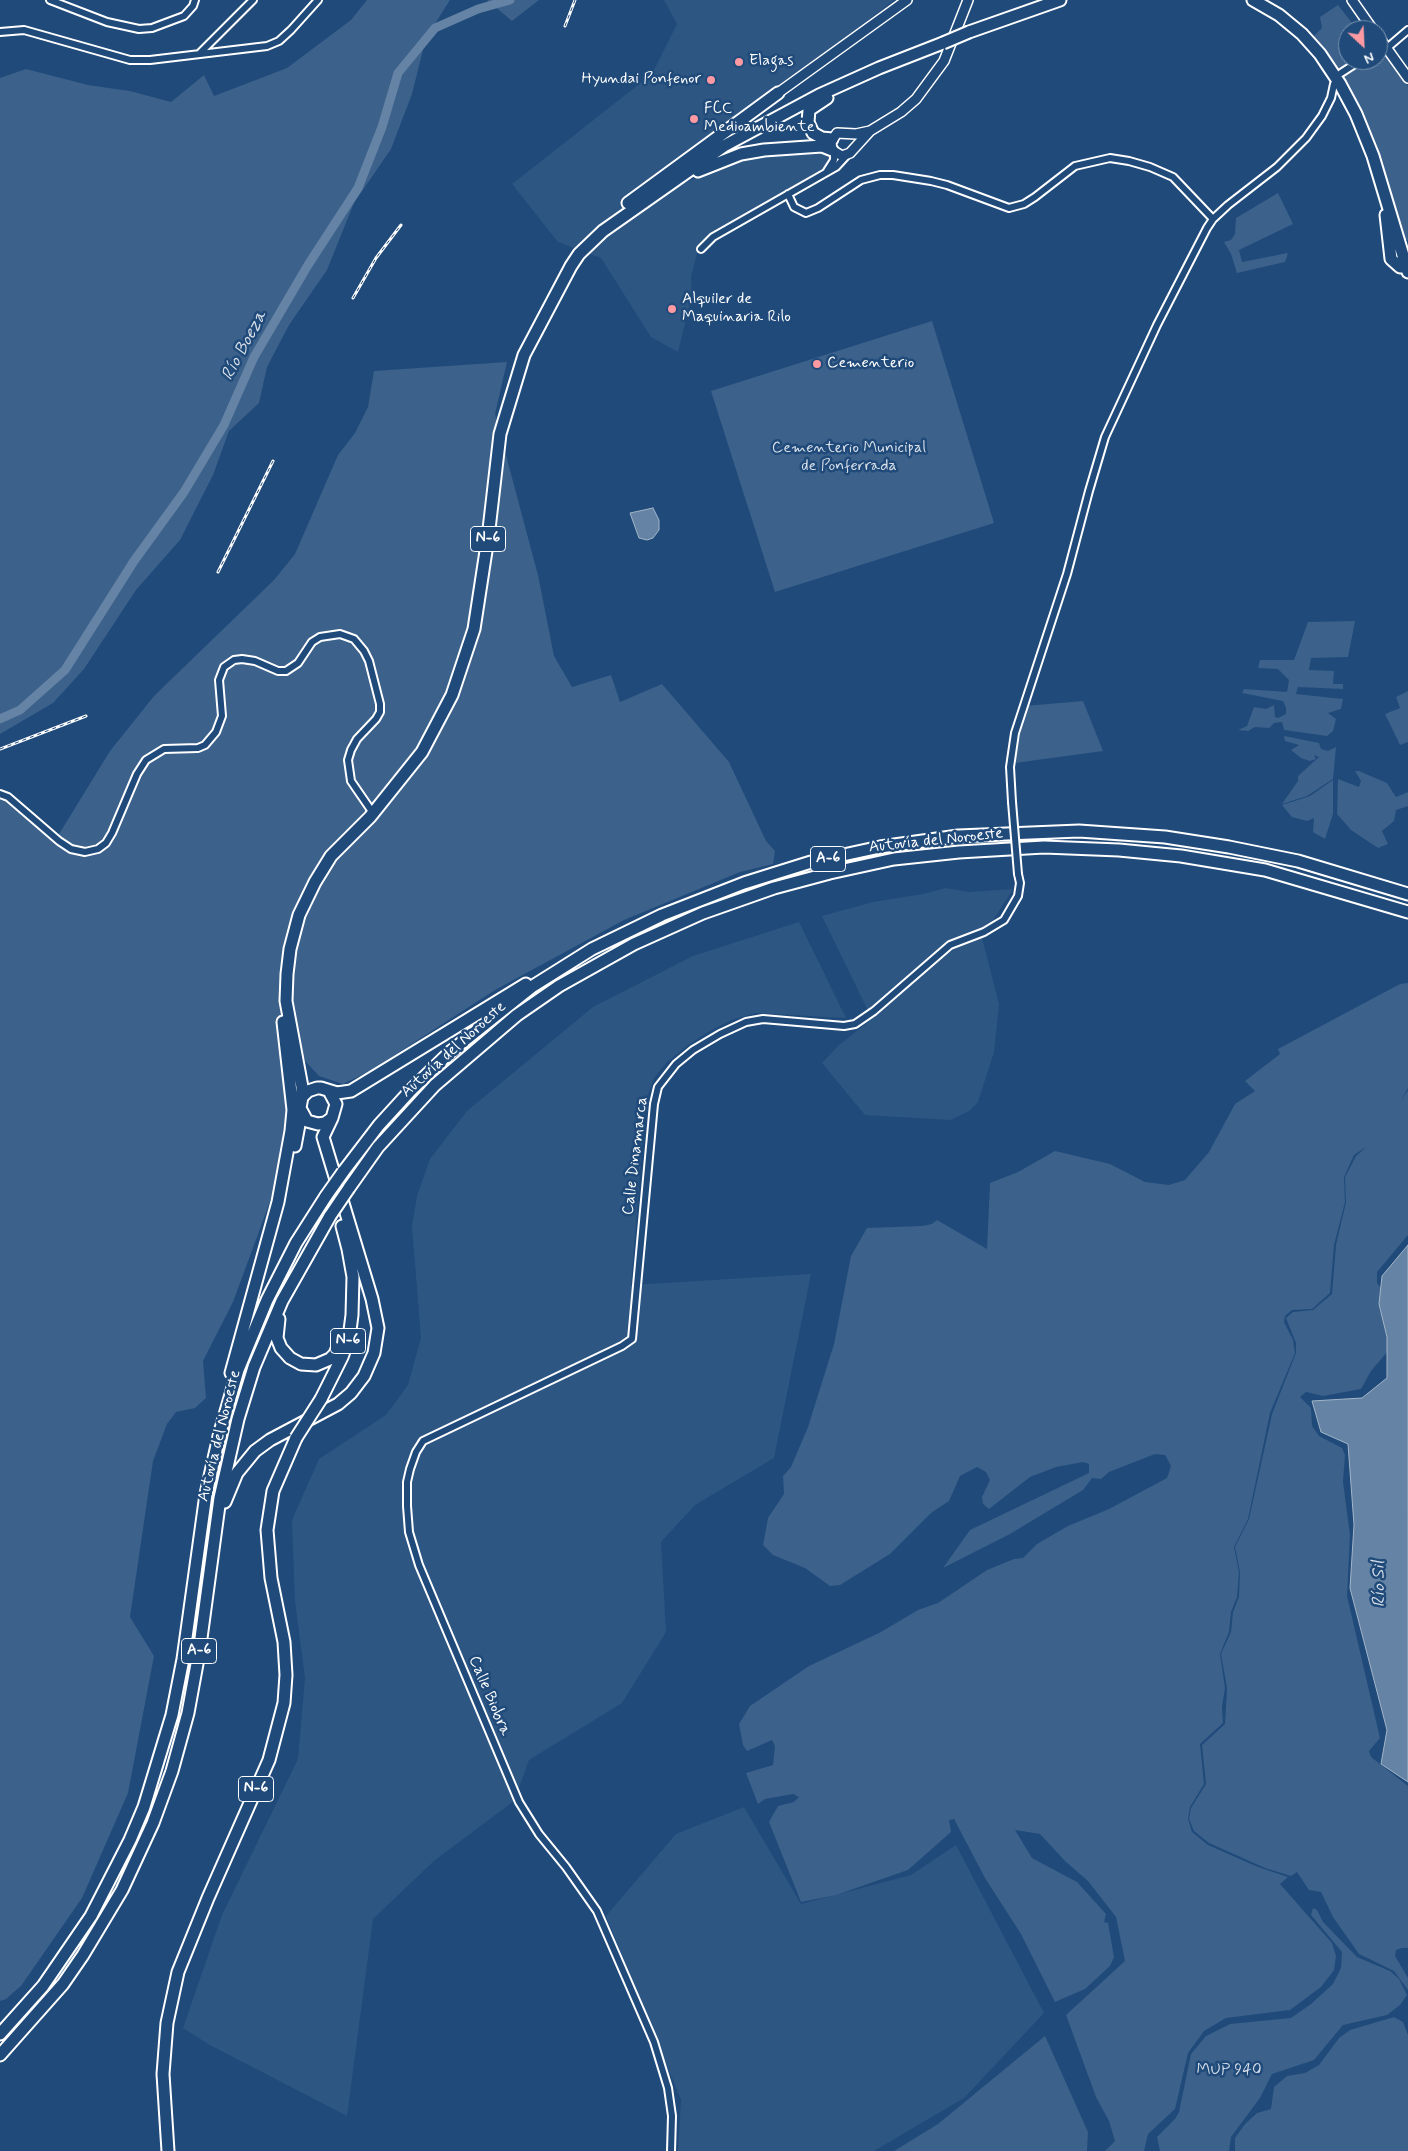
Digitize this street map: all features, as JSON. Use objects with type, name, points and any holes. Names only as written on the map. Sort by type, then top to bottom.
[{"type":"highway","name":"N-6","points":[[168,2151],[163,2074],[167,2022],[178,1972],[208,1898],[269,1760],[284,1703],[286,1675],[284,1642],[271,1578],[267,1530],[273,1491],[296,1438],[334,1376],[348,1338],[352,1315],[353,1277],[348,1249],[323,1158],[311,1123],[301,1114],[300,1102],[302,1097],[299,1066],[286,1001],[289,957],[299,914],[331,856],[373,813],[422,752],[452,695],[474,629],[488,538],[500,434],[524,355],[564,278],[579,254],[602,231],[694,166],[755,128],[819,95],[969,32],[1060,0]]},
{"type":"highway","points":[[1254,0],[1279,15],[1302,34],[1334,74],[1356,114],[1373,156],[1397,238],[1407,263],[1395,264],[1390,256],[1386,201]]},
{"type":"highway","name":"N-6","points":[[833,147],[813,133],[808,122],[809,110],[818,102],[897,61]]},
{"type":"highway","points":[[579,254],[607,220],[778,93]]},
{"type":"highway","points":[[627,212],[707,166],[741,154],[805,147],[833,147]]},
{"type":"highway","points":[[1397,238],[1408,244]]},
{"type":"highway","name":"Autovía del Noroeste","points":[[0,2034],[43,1986],[90,1916],[130,1840],[162,1754],[172,1715],[206,1494],[220,1432],[238,1370],[267,1300],[283,1268],[342,1172],[379,1125],[450,1052],[515,1000],[555,972],[618,936],[709,895],[811,862],[880,847],[958,836],[1079,831],[1165,837],[1229,847],[1298,861],[1408,894]]},
{"type":"highway","name":"Autovía del Noroeste","points":[[0,2056],[63,1984],[100,1928],[122,1890],[154,1823],[172,1771],[188,1713],[199,1653],[220,1498],[238,1419],[254,1367],[282,1302],[331,1217],[378,1147],[403,1118],[435,1086],[517,1015],[559,986],[634,944],[703,913],[774,888],[894,859],[959,852],[1044,847],[1119,850],[1181,856],[1265,870],[1408,912]]},
{"type":"highway","points":[[302,1097],[312,1088],[337,1094],[351,1091],[590,946],[644,918],[685,901],[709,895]]},
{"type":"highway","points":[[278,1202],[293,1110],[282,1015],[286,1001]]},
{"type":"highway","points":[[299,1066],[305,1077],[325,1090]]},
{"type":"highway","name":"N-6","points":[[323,1158],[320,1138],[336,1104],[325,1090]]},
{"type":"highway","points":[[188,1612],[190,1576],[206,1470],[278,1202],[294,1154],[301,1114]]},
{"type":"highway","points":[[199,1653],[206,1631],[223,1512],[227,1496],[237,1473],[254,1451],[270,1440],[326,1412],[351,1393],[364,1376],[375,1347],[378,1328],[372,1299],[323,1137],[328,1121],[311,1123]]},
{"type":"highway","points":[[331,1217],[279,1320],[278,1343],[290,1358],[301,1364],[310,1365],[323,1362],[335,1354],[347,1317],[353,1277]]},
{"type":"street","points":[[50,0],[107,22],[139,30],[152,28],[184,16],[193,6],[195,0]]},
{"type":"street","points":[[199,54],[253,0]]},
{"type":"street","points":[[0,32],[24,30],[44,34],[130,60],[150,60],[267,46],[279,41],[318,0]]},
{"type":"street","points":[[778,93],[907,0]]},
{"type":"street","points":[[826,172],[834,160],[833,147],[837,133],[848,134],[870,130],[884,123],[909,105],[934,75],[944,61],[968,0]]},
{"type":"street","points":[[1352,0],[1366,20]]},
{"type":"street","points":[[1388,45],[1408,30]]},
{"type":"street","points":[[1388,56],[1408,78]]},
{"type":"street","points":[[1340,73],[1345,70]]},
{"type":"street","name":"Calle Dinamarca","points":[[622,1346],[632,1339],[634,1331],[647,1166],[654,1104],[658,1087],[666,1075],[693,1050],[720,1034],[746,1022],[763,1019],[844,1026],[855,1024],[874,1011],[950,945],[984,932],[1004,920],[1018,896],[1020,883],[1010,767],[1015,733],[1067,574],[1105,437],[1198,242],[1213,219],[1277,167],[1306,138],[1322,116],[1334,84]]},
{"type":"street","points":[[701,249],[713,237],[836,167],[870,130]]},
{"type":"street","points":[[848,134],[854,141],[854,147]]},
{"type":"street","points":[[833,147],[842,156],[847,155]]},
{"type":"street","points":[[788,194],[794,207],[806,213],[818,208],[839,192],[861,180],[880,175],[892,175],[947,185],[1009,208],[1024,204],[1075,166],[1110,158],[1150,166],[1173,177],[1213,219]]},
{"type":"street","points":[[0,794],[8,797],[71,849],[86,852],[98,848],[106,843],[112,833],[137,774],[146,760],[164,750],[198,748],[205,745],[216,732],[222,716],[219,680],[224,666],[234,660],[242,659],[255,661],[278,671],[286,670],[298,663],[312,642],[320,637],[340,634],[354,639],[364,651],[369,661],[380,704],[380,712],[376,719],[357,739],[348,760],[351,781],[373,813]]},
{"type":"street","name":"Calle Biobra","points":[[622,1346],[423,1441],[416,1452],[410,1469],[407,1506],[409,1532],[416,1557],[519,1802],[539,1834],[598,1911],[654,2042],[668,2088],[672,2116],[671,2151]]},
{"type":"shaded area","points":[[664,0],[894,0],[671,166],[686,182],[739,160],[825,150],[830,156],[829,165],[784,195],[706,238],[698,249],[691,277],[692,295],[678,352],[651,337],[601,258],[558,242],[512,184],[652,74],[677,24]]},
{"type":"shaded area","points":[[946,888],[969,892],[1013,889],[982,938],[999,1004],[994,1052],[978,1102],[969,1111],[951,1120],[865,1115],[822,1063],[838,1046],[872,1019],[822,916],[873,902],[923,894]]},
{"type":"shaded area","points":[[799,922],[846,1018],[756,1013],[731,1020],[687,1046],[667,1062],[654,1078],[646,1100],[631,1285],[811,1274],[774,1458],[695,1505],[661,1542],[666,1632],[622,1703],[529,1760],[514,1801],[435,1860],[373,1919],[347,2116],[208,2044],[183,2028],[222,1915],[298,1759],[305,1678],[295,1601],[292,1520],[319,1459],[386,1415],[408,1385],[421,1338],[412,1226],[417,1196],[430,1159],[467,1111],[593,1007],[693,956]]},
{"type":"shaded area","points":[[744,1807],[801,1904],[911,1875],[956,1845],[1044,2013],[964,2098],[874,2151],[678,2151],[681,2100],[606,1916],[676,1834]]},
{"type":"green space","points":[[367,0],[450,0],[426,38],[412,94],[391,149],[354,203],[327,270],[289,325],[267,367],[259,403],[229,431],[213,475],[180,540],[136,590],[84,669],[53,703],[0,734],[0,78],[26,69],[88,85],[130,91],[171,102],[204,75],[214,96],[287,68],[351,20]]},
{"type":"green space","points":[[487,0],[539,0],[512,21]]},
{"type":"green space","points":[[1338,5],[1350,20],[1338,20],[1338,67],[1314,36],[1322,28],[1320,17]]},
{"type":"green space","points":[[1388,58],[1408,86],[1408,240],[1404,240],[1392,211],[1393,200],[1374,141],[1343,75],[1350,70],[1388,70]]},
{"type":"green space","points":[[1278,193],[1293,224],[1239,250],[1242,262],[1288,253],[1285,262],[1237,273],[1231,254],[1224,242],[1231,240],[1235,234],[1236,218]]},
{"type":"green space","name":"Cementerio Municipal de Ponferrada","points":[[932,321],[994,523],[775,592],[711,391]]},
{"type":"green space","points":[[507,362],[495,414],[538,575],[554,656],[572,687],[611,675],[620,702],[662,684],[729,762],[766,841],[775,851],[773,864],[740,872],[624,920],[495,990],[370,1071],[343,1084],[319,1076],[306,1062],[298,1043],[280,1046],[287,1115],[284,1149],[271,1199],[233,1302],[203,1361],[206,1398],[195,1408],[176,1412],[167,1424],[153,1461],[130,1617],[154,1656],[128,1793],[82,1898],[21,1986],[6,1999],[0,2001],[0,796],[4,797],[56,839],[110,751],[154,696],[274,580],[295,554],[338,455],[355,433],[368,407],[374,371]]},
{"type":"green space","points":[[1355,621],[1348,657],[1311,658],[1309,670],[1334,671],[1333,684],[1343,684],[1343,689],[1298,687],[1296,694],[1343,699],[1341,709],[1328,713],[1336,719],[1333,731],[1327,736],[1284,730],[1282,722],[1274,723],[1269,728],[1255,727],[1248,731],[1238,730],[1247,726],[1254,707],[1266,709],[1274,705],[1275,717],[1278,718],[1286,714],[1283,701],[1242,693],[1244,689],[1287,692],[1289,680],[1278,669],[1258,668],[1260,660],[1294,660],[1308,622]]},
{"type":"green space","points":[[1408,691],[1408,742],[1400,745],[1385,714],[1400,708],[1396,697]]},
{"type":"green space","points":[[1083,701],[1103,751],[1015,763],[1025,706]]},
{"type":"green space","points":[[1284,736],[1319,743],[1321,749],[1328,751],[1336,747],[1333,779],[1307,796],[1282,804],[1298,781],[1298,776],[1319,757],[1314,755],[1316,759],[1310,761],[1301,758],[1291,750],[1299,745],[1285,741]]},
{"type":"green space","points":[[1355,771],[1387,783],[1396,797],[1408,792],[1408,806],[1396,810],[1394,821],[1382,831],[1388,844],[1378,848],[1351,830],[1337,814],[1338,779],[1359,787],[1361,781]]},
{"type":"green space","points":[[1333,780],[1333,814],[1325,839],[1313,832],[1314,818],[1307,821],[1292,817],[1282,805],[1310,796]]},
{"type":"green space","points":[[1408,983],[1408,1088],[1401,1100],[1408,1090],[1408,1235],[1377,1272],[1377,1283],[1391,1301],[1379,1310],[1389,1322],[1388,1351],[1371,1371],[1361,1389],[1323,1396],[1306,1392],[1300,1397],[1311,1408],[1312,1426],[1319,1436],[1342,1448],[1345,1455],[1343,1482],[1350,1535],[1347,1596],[1380,1738],[1369,1751],[1371,1757],[1408,1786],[1408,1948],[1396,1950],[1395,1956],[1408,1978],[1408,1990],[1394,1971],[1359,1954],[1333,1917],[1321,1892],[1309,1890],[1297,1872],[1291,1876],[1265,1868],[1209,1843],[1194,1831],[1189,1819],[1191,1808],[1206,1784],[1202,1745],[1225,1724],[1227,1688],[1221,1654],[1231,1632],[1233,1612],[1239,1597],[1240,1572],[1235,1547],[1249,1519],[1272,1414],[1296,1353],[1296,1343],[1286,1318],[1293,1312],[1313,1310],[1332,1294],[1336,1245],[1346,1202],[1345,1177],[1356,1156],[1366,1147],[1354,1155],[1344,1177],[1345,1202],[1334,1245],[1330,1293],[1312,1309],[1292,1310],[1285,1316],[1284,1322],[1293,1340],[1295,1353],[1270,1413],[1248,1519],[1234,1547],[1239,1572],[1237,1597],[1231,1612],[1229,1632],[1220,1654],[1225,1688],[1222,1707],[1223,1723],[1200,1744],[1204,1784],[1190,1807],[1188,1819],[1192,1832],[1208,1845],[1258,1867],[1288,1877],[1280,1884],[1332,1943],[1336,1956],[1334,1970],[1321,1987],[1290,2010],[1226,2018],[1204,2031],[1188,2053],[1175,2109],[1148,2134],[1144,2151],[1105,2151],[1115,2141],[1109,2121],[1096,2097],[1066,2015],[1125,1961],[1116,1917],[1088,1881],[1065,1861],[1040,1834],[1015,1830],[1032,1858],[1077,1882],[1106,1914],[1104,1922],[1108,1923],[1114,1957],[1110,1966],[1085,1989],[1055,2002],[1021,1934],[985,1878],[954,1819],[949,1820],[951,1832],[908,1870],[836,1895],[801,1902],[769,1822],[778,1806],[794,1802],[799,1797],[793,1794],[765,1799],[758,1804],[746,1773],[773,1765],[775,1746],[772,1740],[747,1751],[743,1745],[739,1724],[750,1706],[809,1666],[881,1632],[918,1610],[938,1603],[987,1570],[1014,1559],[1023,1558],[1037,1544],[1068,1526],[1109,1509],[1167,1478],[1171,1466],[1165,1455],[1155,1454],[1109,1472],[1101,1479],[1092,1478],[1083,1490],[1010,1534],[943,1568],[970,1530],[1089,1473],[1089,1464],[1083,1462],[1056,1467],[1030,1477],[989,1509],[983,1504],[982,1497],[990,1480],[986,1472],[977,1467],[960,1476],[949,1501],[931,1513],[890,1554],[840,1585],[830,1586],[805,1568],[773,1555],[763,1545],[768,1518],[784,1494],[783,1476],[791,1467],[808,1427],[834,1344],[851,1256],[867,1228],[922,1226],[932,1224],[937,1220],[987,1249],[990,1183],[1018,1172],[1055,1151],[1110,1164],[1145,1182],[1169,1185],[1185,1180],[1209,1152],[1235,1104],[1255,1091],[1245,1081],[1280,1054],[1278,1049],[1400,984]]},
{"type":"green space","name":"MUP 940","points":[[1313,1908],[1317,1910],[1323,1922],[1357,1957],[1390,1971],[1399,1979],[1407,1995],[1400,2005],[1387,2015],[1343,2025],[1314,2060],[1272,2074],[1260,2098],[1231,2137],[1229,2151],[1160,2151],[1157,2137],[1175,2119],[1179,2112],[1191,2054],[1206,2036],[1230,2024],[1291,2018],[1311,2004],[1333,1984],[1341,1968],[1342,1952],[1311,1915]]},
{"type":"green space","points":[[1394,2017],[1403,2022],[1408,2035],[1408,2151],[1235,2151],[1235,2138],[1245,2124],[1257,2113],[1271,2109],[1274,2087],[1287,2076],[1305,2073],[1319,2065],[1339,2038],[1350,2030]]},
{"type":"green space","points":[[1045,2036],[1088,2132],[1087,2151],[894,2151],[938,2124]]},
{"type":"water","points":[[653,508],[659,520],[659,530],[653,538],[647,540],[639,538],[630,513]]},
{"type":"water","name":"Río Sil","points":[[1408,1245],[1408,1782],[1381,1764],[1387,1730],[1350,1588],[1354,1525],[1348,1444],[1321,1432],[1312,1401],[1362,1398],[1387,1378],[1387,1337],[1379,1304],[1382,1276]]},
{"type":"waterway","name":"Río Boeza","points":[[0,719],[20,710],[65,670],[134,561],[184,492],[224,425],[254,357],[308,265],[358,188],[382,127],[398,73],[435,28],[478,9],[510,0]]},
{"type":"railway","points":[[565,26],[575,0]]},
{"type":"railway","points":[[353,298],[376,258],[401,225]]},
{"type":"railway","points":[[218,572],[273,461]]},
{"type":"railway","points":[[0,749],[86,716]]},
{"type":"place","name":"Elagas","points":[[739,62]]},
{"type":"place","name":"Hyundai Ponfenor","points":[[711,80]]},
{"type":"place","name":"FCC Medioambiente","points":[[694,119]]},
{"type":"place","name":"Alquiler de Maquinaria Rilo","points":[[672,309]]},
{"type":"place","name":"Cementerio","points":[[817,364]]}]
